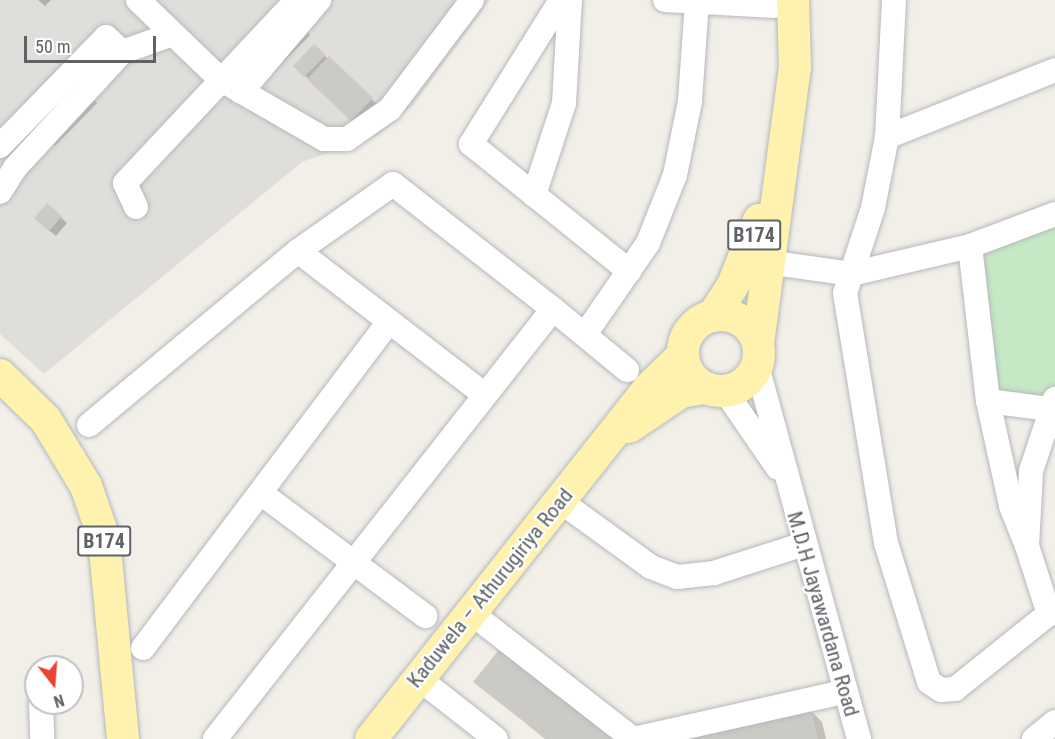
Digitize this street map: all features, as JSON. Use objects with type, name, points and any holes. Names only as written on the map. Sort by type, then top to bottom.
[{"type":"main road","name":"B174","points":[[757,355],[756,261],[785,148],[795,67],[784,3]]},
{"type":"main road","name":"B174","points":[[713,316],[756,261]]},
{"type":"main road","points":[[713,316],[746,325],[757,355],[744,383],[714,389],[689,374],[682,355],[693,327],[713,316]]},
{"type":"main road","name":"Kaduwela – Athurugiriya Road","points":[[371,739],[417,677],[611,439],[648,389],[682,355]]},
{"type":"main road","name":"B174","points":[[0,375],[46,420],[86,486],[104,538],[123,739]]},
{"type":"main road","name":"Kaduwela – Athurugiriya Road","points":[[611,439],[681,392],[714,389]]},
{"type":"street","points":[[138,0],[170,35],[220,79],[324,139],[346,139],[390,109],[472,0]]},
{"type":"street","points":[[136,207],[125,183],[220,79],[297,0]]},
{"type":"street","points":[[241,92],[319,0]]},
{"type":"street","points":[[561,0],[471,144],[629,271]]},
{"type":"street","points":[[534,195],[564,103],[570,0]]},
{"type":"street","points":[[665,0],[784,3]]},
{"type":"street","points":[[586,333],[648,243],[675,175],[690,101],[697,1]]},
{"type":"street","points":[[899,2],[888,137],[873,208],[845,293],[886,543],[929,682],[941,690],[955,689],[1052,612],[1011,506],[988,401],[969,246]]},
{"type":"street","points":[[0,192],[15,168],[122,52],[170,35]]},
{"type":"street","points":[[0,146],[106,37],[122,52]]},
{"type":"street","points":[[888,137],[1055,70]]},
{"type":"street","points":[[89,425],[298,251],[393,184],[586,333],[627,370]]},
{"type":"street","points":[[756,261],[850,274],[969,246],[1055,214]]},
{"type":"street","points":[[298,251],[484,395]]},
{"type":"street","points":[[215,739],[352,560],[553,309]]},
{"type":"street","points":[[143,648],[262,494],[389,322]]},
{"type":"street","name":"M.D.H Jayawardana Road","points":[[757,355],[788,489],[858,739]]},
{"type":"street","name":"M.D.H Jayawardana Road","points":[[714,389],[771,454],[788,489]]},
{"type":"street","points":[[988,401],[1053,404],[1031,471],[1027,546]]},
{"type":"street","points":[[262,494],[425,616]]},
{"type":"street","points":[[560,501],[651,567],[677,577],[714,573],[804,544]]},
{"type":"street","points":[[470,612],[633,739],[844,692]]},
{"type":"street","points":[[417,677],[496,739]]},
{"type":"street","points":[[42,715],[42,739]]},
{"type":"street","points":[[1034,739],[1055,722]]},
{"type":"shaded area","points":[[0,0],[490,0],[414,104],[377,136],[302,162],[44,374],[0,334]]},
{"type":"green space","points":[[1055,214],[1055,399],[988,401],[970,246]]},
{"type":"building","points":[[314,44],[326,55],[304,77],[293,66]]},
{"type":"building","points":[[329,56],[373,98],[351,121],[307,79]]},
{"type":"building","points":[[47,203],[62,216],[49,231],[34,218]]},
{"type":"building","points":[[501,647],[617,739],[546,739],[473,682]]},
{"type":"building","points":[[811,709],[818,739],[688,739],[688,738]]}]
